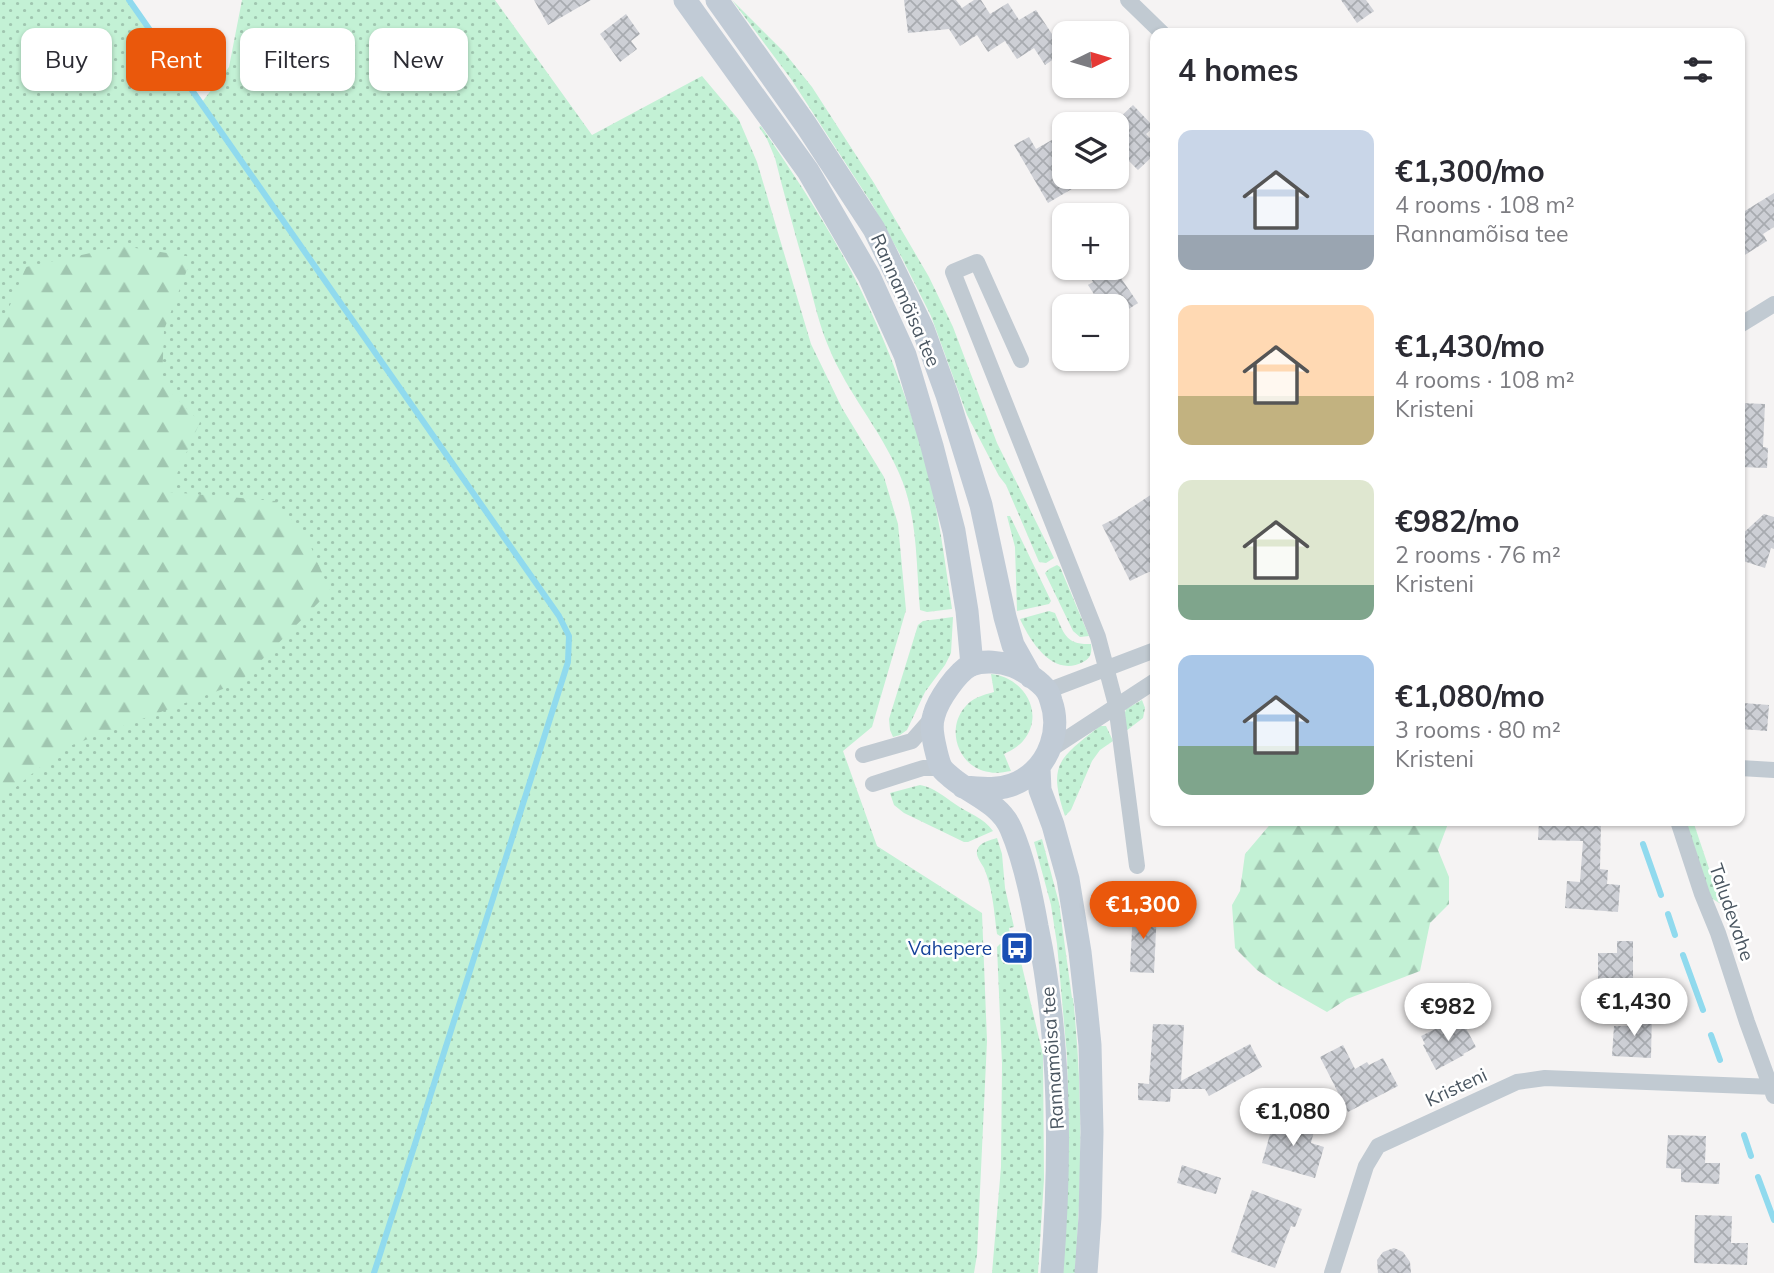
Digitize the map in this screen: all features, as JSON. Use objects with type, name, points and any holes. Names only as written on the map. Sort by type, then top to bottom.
[{"type":"street","name":"Rannamõisa tee","points":[[685,0],[808,171],[869,276],[905,355],[954,531],[967,611],[972,665]]},
{"type":"street","name":"Rannamõisa tee","points":[[717,0],[806,125],[874,229],[923,329],[947,395],[981,505],[1013,645],[1039,684]]},
{"type":"street","points":[[1128,0],[1157,28]]},
{"type":"street","points":[[1021,360],[977,262],[953,272],[1098,637],[1115,705],[1137,866]]},
{"type":"street","points":[[1745,322],[1774,304]]},
{"type":"street","points":[[1039,684],[1106,668],[1150,652]]},
{"type":"street","points":[[863,755],[912,741],[934,716],[944,695],[959,674],[972,665],[993,662],[1014,667],[1039,684],[1055,711],[1045,758]]},
{"type":"street","points":[[934,716],[933,737],[941,768],[963,787],[1007,787],[1023,780],[1045,758],[1115,705],[1150,684]]},
{"type":"street","name":"Rannamõisa tee","points":[[1045,758],[1040,790],[1054,825],[1068,879],[1080,952],[1090,1045],[1092,1132],[1086,1273]]},
{"type":"street","points":[[873,784],[923,768],[941,768]]},
{"type":"street","points":[[1745,768],[1774,770]]},
{"type":"street","name":"Rannamõisa tee","points":[[963,787],[1001,813],[1011,828],[1030,890],[1041,946],[1055,1044],[1057,1152],[1052,1273]]},
{"type":"street","name":"Taludevahe","points":[[1680,826],[1773,1090]]},
{"type":"street","name":"Kristeni","points":[[1332,1273],[1366,1166],[1378,1146],[1517,1082],[1545,1078],[1773,1090]]},
{"type":"green space","points":[[0,0],[129,0],[149,28],[126,28],[126,91],[194,91],[202,102],[210,91],[226,91],[226,71],[242,0],[495,0],[592,135],[702,76],[739,120],[757,162],[811,344],[842,408],[884,477],[898,524],[906,610],[872,727],[843,751],[877,846],[982,913],[987,1041],[974,1273],[0,1273]]},
{"type":"green space","points":[[732,0],[784,52],[812,87],[874,183],[929,277],[953,327],[997,443],[1054,558],[1046,563],[1039,562],[1006,485],[967,415],[931,316],[872,204],[791,79]]},
{"type":"green space","points":[[761,126],[838,247],[890,355],[913,420],[933,492],[952,609],[927,612],[920,610],[913,523],[905,489],[883,441],[845,380],[825,339],[775,158],[759,127]]},
{"type":"green space","points":[[123,246],[192,257],[164,330],[162,383],[200,422],[169,492],[276,501],[308,540],[330,591],[239,683],[64,748],[11,791],[0,796],[0,329],[26,267]]},
{"type":"green space","points":[[1007,516],[1010,516],[1051,601],[1049,604],[1017,611],[1015,547]]},
{"type":"green space","points":[[1057,565],[1089,636],[1080,637],[1073,631],[1045,573]]},
{"type":"green space","points":[[1049,611],[1055,613],[1067,637],[1076,643],[1091,644],[1090,655],[1086,660],[1072,666],[1062,665],[1044,655],[1036,646],[1020,619]]},
{"type":"green space","points":[[953,617],[951,653],[945,665],[925,692],[907,730],[893,737],[889,719],[918,625],[923,621]]},
{"type":"green space","points":[[991,674],[1003,677],[1022,689],[1032,709],[1030,730],[1021,743],[1004,754],[1011,771],[994,773],[970,763],[958,747],[956,737],[959,716],[965,707],[974,699],[994,692]]},
{"type":"green space","points":[[1142,700],[1145,708],[1143,718],[1126,731],[1126,709]]},
{"type":"green space","points":[[1100,726],[1106,726],[1113,741],[1100,750],[1092,761],[1071,810],[1065,816],[1057,784],[1061,763],[1075,746]]},
{"type":"green space","points":[[920,785],[939,793],[980,819],[993,831],[964,842],[904,813],[894,805],[890,793]]},
{"type":"green space","points":[[1269,826],[1447,826],[1438,850],[1449,877],[1449,904],[1430,923],[1420,971],[1347,999],[1327,1012],[1276,983],[1257,970],[1235,948],[1232,905],[1240,891],[1245,854]]},
{"type":"green space","points":[[1687,826],[1695,826],[1721,904],[1711,898]]},
{"type":"green space","points":[[997,838],[1014,927],[1009,928],[1010,934],[1000,936],[997,934],[989,884],[977,853],[981,844]]},
{"type":"green space","points":[[1042,839],[1059,903],[1073,998],[1079,1067],[1079,1204],[1075,1273],[1063,1273],[1069,1134],[1067,1056],[1051,905],[1034,842]]},
{"type":"green space","points":[[1004,944],[1007,957],[1013,956],[1016,963],[1021,962],[1043,1055],[1044,1179],[1038,1273],[992,1273],[1001,1167],[1002,1064],[997,947]]},
{"type":"building","points":[[534,0],[591,0],[548,25]]},
{"type":"building","points":[[904,0],[956,0],[962,8],[974,0],[981,0],[990,14],[1008,3],[1019,20],[1036,10],[1052,34],[1052,60],[1045,65],[1034,48],[1017,59],[1005,41],[988,52],[977,35],[960,46],[949,29],[908,33]]},
{"type":"building","points":[[1341,0],[1366,0],[1374,11],[1357,23]]},
{"type":"building","points":[[626,14],[640,34],[631,41],[637,49],[620,62],[600,34]]},
{"type":"building","points":[[1133,105],[1150,123],[1150,130],[1146,134],[1150,138],[1150,159],[1138,170],[1129,161],[1129,112],[1126,112]]},
{"type":"building","points":[[1029,137],[1036,149],[1052,140],[1052,189],[1072,189],[1048,203],[1014,145]]},
{"type":"building","points":[[1774,193],[1774,227],[1763,234],[1767,241],[1745,255],[1745,211]]},
{"type":"building","points":[[1092,280],[1122,280],[1138,303],[1129,309],[1129,294],[1094,294],[1088,285],[1093,282]]},
{"type":"building","points":[[1745,403],[1765,404],[1763,447],[1768,448],[1767,468],[1745,467]]},
{"type":"building","points":[[1150,495],[1150,571],[1130,581],[1102,525]]},
{"type":"building","points":[[1764,514],[1774,517],[1774,549],[1771,548],[1765,568],[1745,562],[1745,531]]},
{"type":"building","points":[[1745,703],[1769,705],[1767,731],[1745,729]]},
{"type":"building","points":[[1539,826],[1601,826],[1600,869],[1608,870],[1607,884],[1620,885],[1618,912],[1565,908],[1567,881],[1580,882],[1583,841],[1538,840]]},
{"type":"building","points":[[1133,909],[1157,910],[1154,973],[1130,972]]},
{"type":"building","points":[[1617,941],[1633,941],[1633,983],[1598,983],[1598,953],[1617,953]]},
{"type":"building","points":[[1633,1013],[1652,1013],[1651,1058],[1612,1056],[1614,1026],[1632,1026]]},
{"type":"building","points":[[1460,1017],[1476,1047],[1436,1070],[1421,1036]]},
{"type":"building","points":[[1153,1024],[1184,1025],[1181,1081],[1250,1044],[1262,1067],[1209,1096],[1205,1089],[1171,1089],[1170,1102],[1138,1100],[1138,1083],[1149,1084]]},
{"type":"building","points":[[1343,1045],[1355,1069],[1367,1062],[1369,1065],[1383,1058],[1398,1086],[1348,1112],[1320,1057]]},
{"type":"building","points":[[1275,1116],[1315,1127],[1311,1143],[1324,1147],[1315,1178],[1262,1163]]},
{"type":"building","points":[[1668,1135],[1706,1136],[1705,1163],[1720,1163],[1719,1184],[1681,1182],[1681,1169],[1666,1168]]},
{"type":"building","points":[[1182,1165],[1221,1178],[1216,1194],[1177,1183]]},
{"type":"building","points":[[1252,1190],[1302,1209],[1295,1227],[1291,1226],[1275,1268],[1231,1252]]},
{"type":"building","points":[[1695,1215],[1732,1216],[1731,1243],[1748,1243],[1747,1265],[1694,1263]]},
{"type":"building","points":[[1394,1248],[1403,1252],[1410,1262],[1411,1273],[1378,1273],[1377,1260],[1383,1252]]},
{"type":"waterway","points":[[129,0],[559,616],[569,636],[568,662],[374,1273]]},
{"type":"waterway","points":[[1643,844],[1661,895]]},
{"type":"waterway","points":[[1668,914],[1675,935]]},
{"type":"waterway","points":[[1683,955],[1703,1010]]},
{"type":"waterway","points":[[1711,1035],[1720,1060]]},
{"type":"waterway","points":[[1744,1135],[1751,1156]]},
{"type":"waterway","points":[[1758,1177],[1774,1220]]},
{"type":"place","name":"Vahepere","points":[[1017,948]]}]
